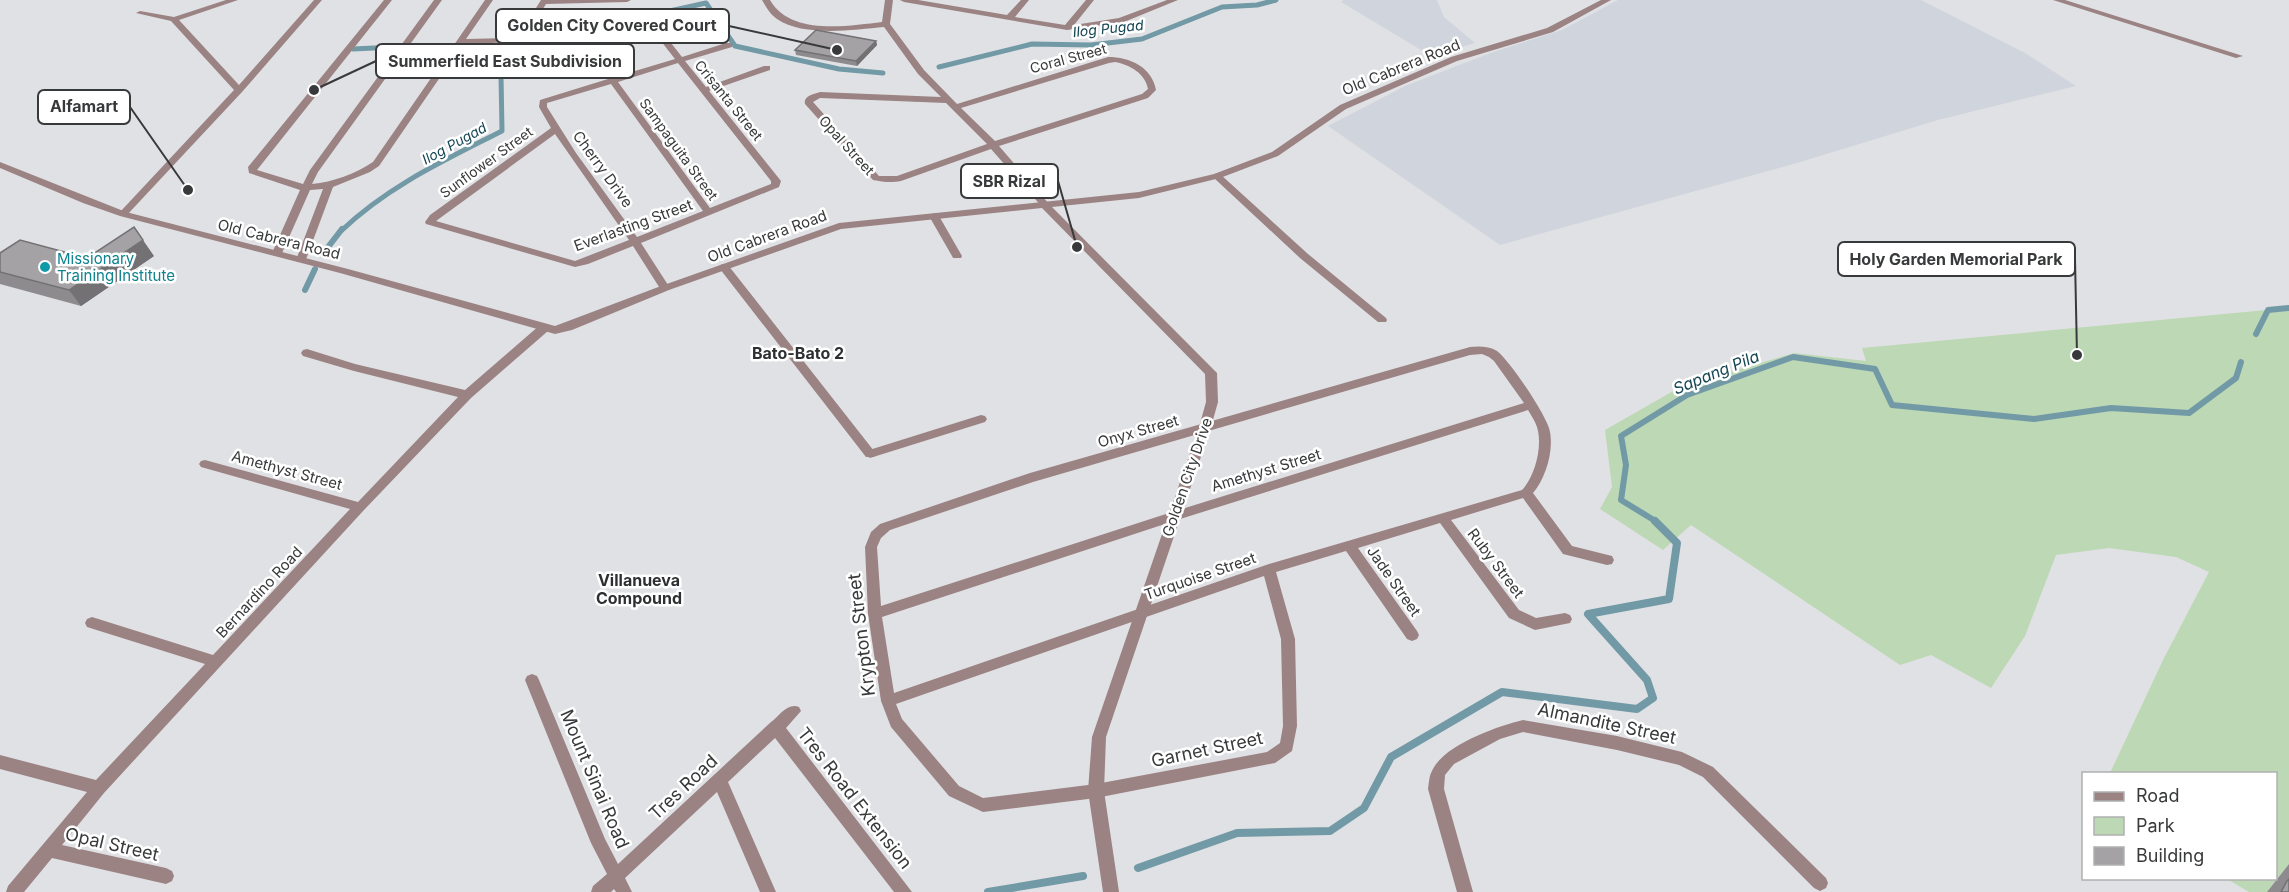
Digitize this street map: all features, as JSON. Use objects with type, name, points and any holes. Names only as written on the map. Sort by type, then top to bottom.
[{"type":"street","points":[[140,14],[174,19],[234,0]]},
{"type":"street","points":[[123,214],[318,0]]},
{"type":"street","points":[[388,0],[252,171],[304,188],[329,185],[367,170],[381,159],[489,0]]},
{"type":"street","points":[[277,254],[312,172],[438,0]]},
{"type":"street","points":[[460,42],[522,38],[544,1],[627,0]]},
{"type":"street","points":[[766,0],[782,20],[804,25],[850,28],[886,24],[889,0]]},
{"type":"street","points":[[904,0],[1067,28],[1121,20],[1174,0]]},
{"type":"street","points":[[950,8],[957,0]]},
{"type":"street","points":[[1009,18],[1025,0]]},
{"type":"street","points":[[1067,28],[1090,0]]},
{"type":"street","name":"Old Cabrera Road","points":[[0,165],[123,214],[555,330],[839,226],[1139,195],[1217,176],[1275,154],[1343,107],[1362,98],[1454,59],[1550,30],[1607,0]]},
{"type":"street","points":[[2056,0],[2239,56]]},
{"type":"street","points":[[2088,0],[2093,12]]},
{"type":"street","points":[[174,19],[238,90]]},
{"type":"street","points":[[531,23],[594,21]]},
{"type":"street","name":"Golden City Drive","points":[[886,24],[921,72],[993,145],[1046,206],[1211,373],[1212,402],[1205,427],[1099,737],[1096,791],[1111,892]]},
{"type":"street","name":"Crisanta Street","points":[[661,36],[776,181]]},
{"type":"street","name":"Sampaguita Street","points":[[586,43],[709,213]]},
{"type":"street","points":[[614,81],[729,45]]},
{"type":"street","points":[[562,70],[598,60]]},
{"type":"street","name":"Coral Street","points":[[952,104],[1108,60],[1126,60],[1142,72],[1152,85],[1152,90],[1144,96],[993,145]]},
{"type":"street","points":[[704,90],[767,68]]},
{"type":"street","name":"Cherry Drive","points":[[614,81],[550,99],[543,102],[543,107],[555,129],[637,242],[665,288]]},
{"type":"street","name":"Opal Street","points":[[952,104],[820,95],[812,97],[808,102],[876,178],[898,179],[993,145]]},
{"type":"street","name":"Sunflower Street","points":[[433,217],[555,129]]},
{"type":"street","points":[[1217,176],[1304,256],[1382,320]]},
{"type":"street","name":"Everlasting Street","points":[[433,217],[430,222],[434,225],[575,264],[771,189],[776,185],[776,181]]},
{"type":"street","points":[[301,260],[329,185]]},
{"type":"street","points":[[934,216],[957,256]]},
{"type":"street","points":[[724,267],[870,454],[981,419]]},
{"type":"street","name":"Bernardino Road","points":[[14,892],[99,788],[360,507],[467,395],[544,328]]},
{"type":"street","name":"Onyx Street","points":[[885,527],[1030,478],[1470,351],[1483,350],[1493,354],[1532,405]]},
{"type":"street","points":[[307,352],[354,367],[467,395]]},
{"type":"street","points":[[1532,405],[1544,429],[1543,454],[1537,480],[1533,488],[1526,493],[1568,550],[1607,560]]},
{"type":"street","name":"Amethyst Street","points":[[875,614],[1173,516],[1532,405]]},
{"type":"street","name":"Amethyst Street","points":[[205,464],[360,507]]},
{"type":"street","name":"Turquoise Street","points":[[888,701],[1269,569],[1526,493]]},
{"type":"street","name":"Ruby Street","points":[[1442,517],[1514,614],[1535,624],[1565,619]]},
{"type":"street","name":"Krypton Street","points":[[885,527],[876,535],[871,547],[875,614],[888,701],[896,723],[954,791],[982,805],[1096,791]]},
{"type":"street","name":"Jade Street","points":[[1349,545],[1412,635]]},
{"type":"street","name":"Garnet Street","points":[[1096,791],[1270,758],[1287,746],[1290,726],[1288,639],[1269,569]]},
{"type":"street","points":[[92,623],[216,662]]},
{"type":"street","name":"Mount Sinai Road","points":[[532,680],[598,843],[624,892]]},
{"type":"street","name":"Tres Road","points":[[599,892],[794,711]]},
{"type":"street","name":"Almandite Street","points":[[1465,892],[1436,789],[1438,773],[1449,759],[1469,747],[1497,733],[1523,726],[1606,740],[1695,764],[1708,772],[1820,883]]},
{"type":"street","name":"Tres Road Extension","points":[[776,727],[904,892]]},
{"type":"street","points":[[0,762],[99,788]]},
{"type":"street","points":[[719,780],[768,892]]},
{"type":"street","name":"Opal Street","points":[[49,850],[166,876]]},
{"type":"shaded area","points":[[1343,0],[1437,0],[1444,17],[1475,43],[1431,56],[1341,2]]},
{"type":"shaded area","points":[[1618,0],[1921,0],[2025,53],[2076,86],[1938,120],[1797,163],[1500,245],[1328,126],[1405,86],[1493,52],[1562,30]]},
{"type":"green space","points":[[2289,308],[2289,864],[2277,879],[2277,772],[2110,772],[2164,658],[2209,572],[2176,557],[2109,548],[2056,555],[2025,636],[1991,688],[1931,655],[1900,665],[1691,525],[1663,550],[1600,509],[1612,487],[1605,430],[1682,386],[1794,353],[1866,361],[1862,348]]},
{"type":"green space","points":[[2229,880],[2276,880],[2267,892],[2249,892]]},
{"type":"building","points":[[816,30],[876,41],[856,61],[795,50]]},
{"type":"building","points":[[134,227],[143,240],[69,290],[0,272],[0,253],[20,240],[87,258]]},
{"type":"building","points":[[2289,879],[2289,892],[2281,892],[2287,881]]},
{"type":"waterway","name":"Ilog Pugad","points":[[939,67],[1032,44],[1091,45],[1142,39],[1222,7],[1257,5],[1276,0]]},
{"type":"waterway","name":"Ilog Pugad","points":[[524,50],[567,41],[606,25],[706,3],[735,46],[839,69],[883,73]]},
{"type":"waterway","points":[[411,47],[447,46]]},
{"type":"waterway","points":[[474,46],[501,46],[524,50]]},
{"type":"waterway","points":[[353,49],[395,47]]},
{"type":"waterway","name":"Ilog Pugad","points":[[341,231],[378,200],[398,187],[502,131],[501,75],[524,50]]},
{"type":"waterway","name":"Ilog Pugad","points":[[325,251],[342,229]]},
{"type":"waterway","name":"Ilog Pugad","points":[[305,290],[315,269]]},
{"type":"waterway","name":"Sapang Pila","points":[[2256,334],[2268,310],[2289,308]]},
{"type":"waterway","name":"Sapang Pila","points":[[1657,522],[1621,500],[1626,465],[1621,436],[1687,395],[1793,357],[1875,369],[1892,405],[2034,419],[2111,408],[2189,413],[2236,378],[2241,362]]},
{"type":"waterway","name":"Sapang Pila","points":[[1138,868],[1237,833],[1330,831],[1364,808],[1391,757],[1502,692],[1637,709],[1653,698],[1647,680],[1588,614],[1669,599],[1677,543],[1655,521]]},
{"type":"waterway","name":"Sapang Pila","points":[[988,892],[1083,876]]},
{"type":"place","name":"Golden City Covered Court","points":[[837,50]]},
{"type":"place","name":"Summerfield East Subdivision","points":[[314,90]]},
{"type":"place","name":"Alfamart","points":[[188,190]]},
{"type":"place","name":"SBR Rizal","points":[[1077,247]]},
{"type":"place","name":"Missionary Training Institute","points":[[45,267]]},
{"type":"place","name":"Holy Garden Memorial Park","points":[[2077,355]]},
{"type":"district","name":"Bato-Bato 2","points":[[798,353]]},
{"type":"district","name":"Villanueva Compound","points":[[639,589]]}]
